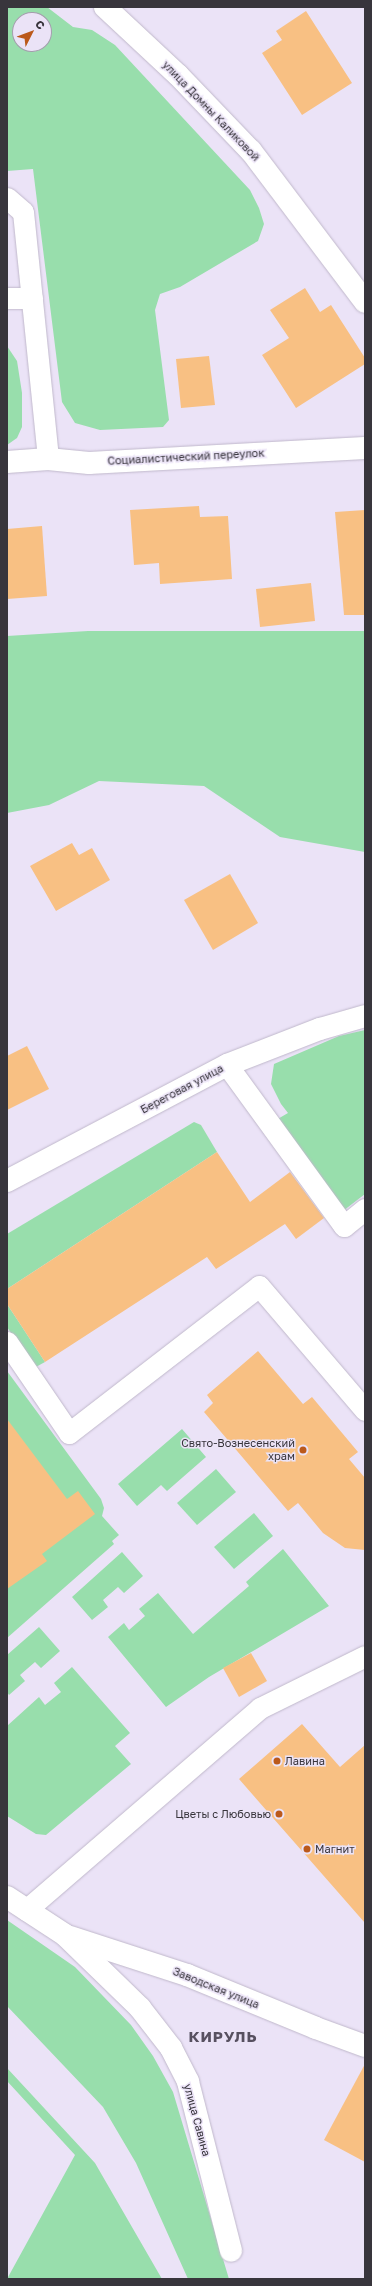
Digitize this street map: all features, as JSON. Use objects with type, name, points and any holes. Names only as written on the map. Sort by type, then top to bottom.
[{"type":"street","name":"улица Домны Каликовой","points":[[105,7],[178,75],[251,151],[365,302]]},
{"type":"street","name":"Социалистический переулок","points":[[7,462],[48,459],[89,463],[365,448]]},
{"type":"street","name":"Береговая улица","points":[[7,1181],[227,1065],[320,1029],[365,1016]]},
{"type":"street","points":[[7,1897],[65,1935]]},
{"type":"street","name":"Заводская улица","points":[[65,1935],[187,1974],[316,2028],[365,2046]]},
{"type":"street","name":"улица Савина","points":[[65,1935],[140,2008],[171,2048],[188,2082],[231,2251]]},
{"type":"lane","points":[[7,198],[23,212],[48,459]]},
{"type":"lane","points":[[7,298],[32,298]]},
{"type":"lane","points":[[227,1065],[344,1226],[365,1209]]},
{"type":"lane","points":[[7,1342],[69,1433],[259,1286],[365,1410]]},
{"type":"lane","points":[[26,1910],[260,1708],[365,1656]]},
{"type":"green space","points":[[7,7],[47,7],[73,27],[92,30],[115,45],[250,190],[259,208],[264,224],[258,241],[180,287],[160,294],[155,310],[169,420],[163,427],[100,430],[75,423],[62,402],[33,169],[7,171]]},
{"type":"green space","points":[[7,346],[17,361],[22,393],[22,427],[17,438],[7,445]]},
{"type":"green space","points":[[88,631],[365,631],[365,852],[280,837],[204,786],[99,781],[49,805],[7,813],[7,636]]},
{"type":"green space","points":[[365,1030],[365,1194],[343,1211],[276,1120],[288,1113],[281,1104],[271,1084],[274,1064],[339,1036]]},
{"type":"green space","points":[[194,1122],[201,1125],[217,1152],[7,1289],[7,1234]]},
{"type":"green space","points":[[7,1304],[45,1362],[34,1368],[7,1327]]},
{"type":"green space","points":[[7,1371],[101,1499],[104,1508],[102,1516],[119,1535],[112,1541],[114,1544],[7,1638]]},
{"type":"green space","points":[[182,1429],[206,1457],[167,1491],[161,1485],[137,1506],[118,1484]]},
{"type":"green space","points":[[216,1469],[236,1492],[197,1525],[177,1503]]},
{"type":"green space","points":[[254,1513],[273,1536],[234,1569],[214,1547]]},
{"type":"green space","points":[[283,1549],[329,1606],[209,1677],[166,1707],[108,1637],[124,1623],[129,1630],[145,1616],[139,1609],[158,1593],[193,1634],[249,1586],[246,1582]]},
{"type":"green space","points":[[122,1552],[143,1576],[124,1593],[118,1587],[103,1600],[108,1607],[92,1620],[72,1597]]},
{"type":"green space","points":[[39,1627],[60,1651],[41,1668],[35,1662],[20,1675],[25,1681],[9,1695],[7,1692],[7,1655]]},
{"type":"green space","points":[[72,1667],[130,1733],[115,1746],[131,1764],[46,1835],[36,1834],[7,1816],[7,1726],[39,1697],[45,1705],[61,1692],[54,1683]]},
{"type":"green space","points":[[7,1920],[75,1967],[131,2025],[153,2056],[173,2092],[229,2279],[188,2279],[136,2163],[103,2107],[7,2006]]},
{"type":"green space","points":[[7,2068],[95,2163],[162,2279],[7,2279],[75,2155],[7,2081]]},
{"type":"building","points":[[306,11],[352,83],[302,115],[262,53],[282,40],[276,31]]},
{"type":"building","points":[[305,288],[320,312],[331,305],[365,358],[365,364],[296,408],[262,355],[289,338],[270,310]]},
{"type":"building","points":[[209,356],[215,405],[181,408],[176,359]]},
{"type":"building","points":[[199,506],[200,517],[228,516],[232,579],[160,584],[159,563],[134,565],[130,510]]},
{"type":"building","points":[[365,510],[365,615],[344,615],[335,512]]},
{"type":"building","points":[[42,526],[47,596],[7,599],[7,529]]},
{"type":"building","points":[[311,583],[315,621],[260,627],[256,589]]},
{"type":"building","points":[[72,843],[79,855],[92,848],[110,880],[56,911],[30,866]]},
{"type":"building","points":[[230,874],[258,923],[213,950],[184,900]]},
{"type":"building","points":[[27,1046],[49,1089],[7,1110],[7,1056]]},
{"type":"building","points":[[217,1152],[250,1202],[290,1172],[324,1218],[296,1239],[285,1224],[216,1269],[207,1257],[45,1362],[7,1304],[7,1289]]},
{"type":"building","name":"Свято-Вознесенский храм","points":[[258,1351],[303,1404],[312,1397],[358,1452],[349,1459],[365,1478],[365,1550],[345,1548],[323,1533],[298,1503],[288,1511],[204,1412],[213,1403],[207,1395]]},
{"type":"building","points":[[7,1419],[67,1499],[78,1491],[95,1514],[42,1554],[47,1561],[7,1589]]},
{"type":"building","points":[[251,1653],[267,1681],[239,1697],[223,1668]]},
{"type":"building","points":[[302,1724],[340,1767],[365,1745],[365,1923],[239,1779]]},
{"type":"building","points":[[365,2064],[365,2162],[324,2140]]},
{"type":"place","name":"Свято-Вознесенский храм","points":[[303,1450]]},
{"type":"place","name":"Лавина","points":[[277,1761]]},
{"type":"place","name":"Цветы с Любовью","points":[[279,1814]]},
{"type":"place","name":"Магнит","points":[[307,1849]]},
{"type":"district","name":"КИРУЛЬ","points":[[223,2037]]}]
